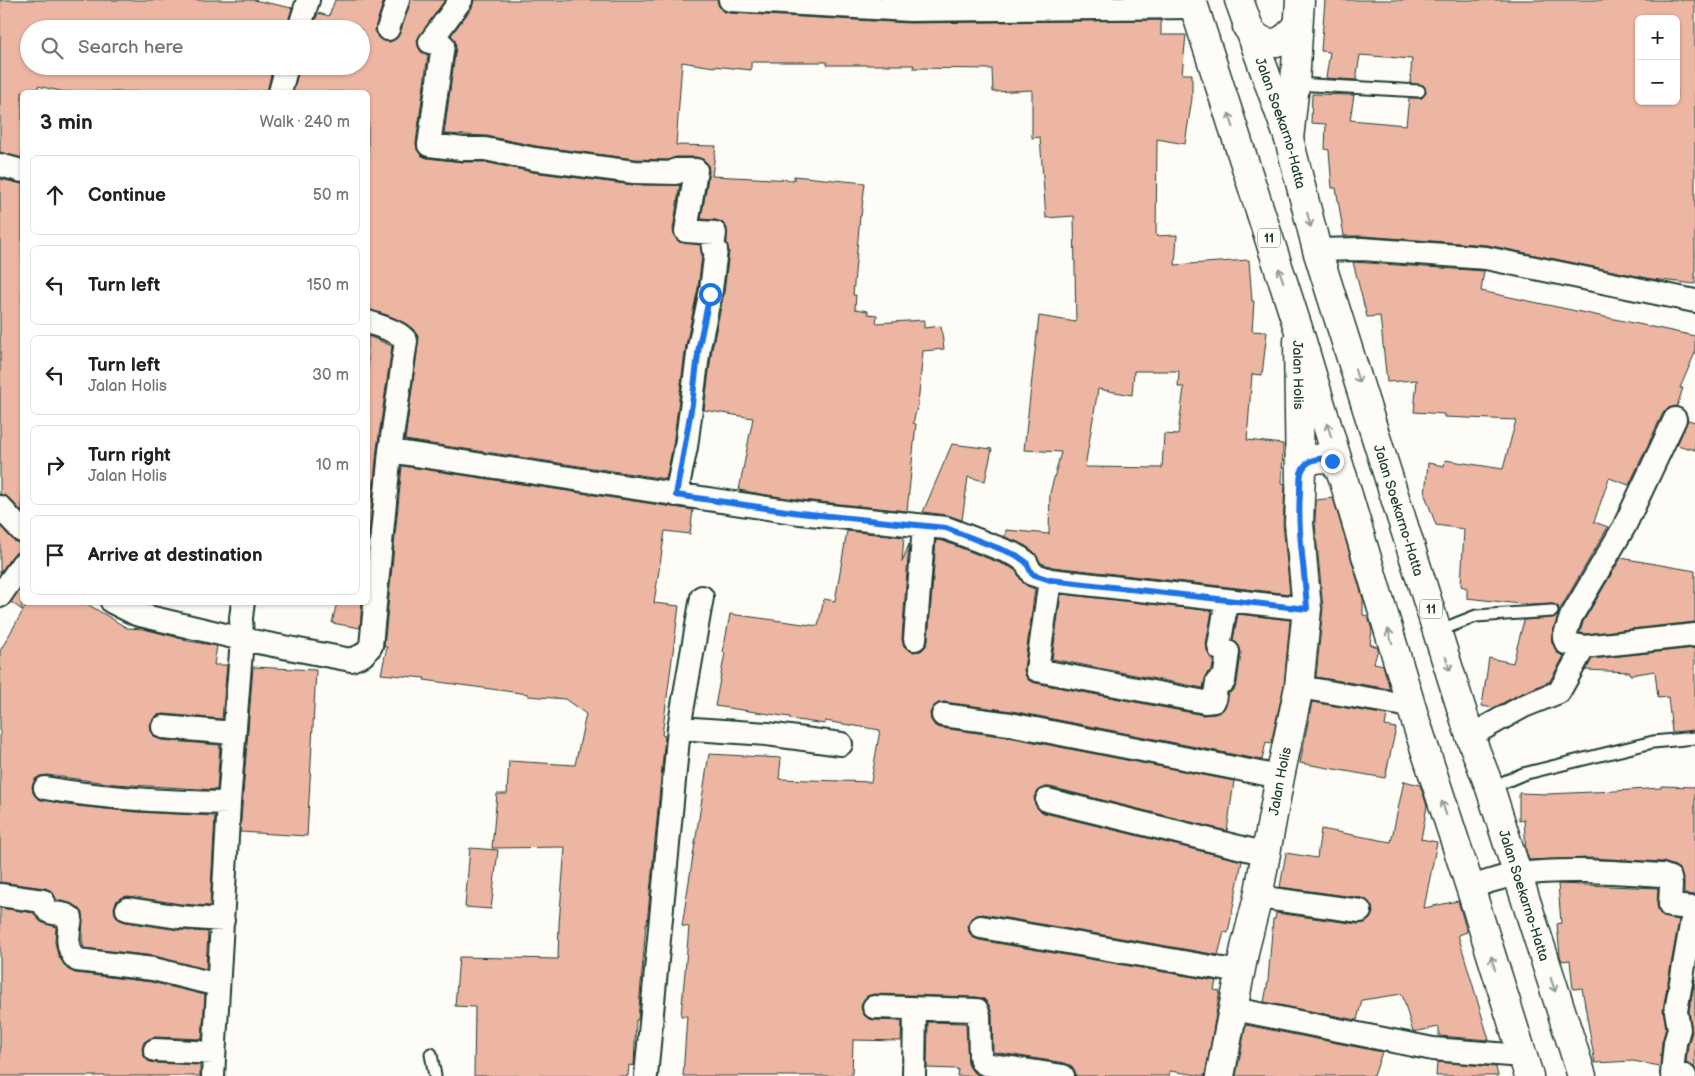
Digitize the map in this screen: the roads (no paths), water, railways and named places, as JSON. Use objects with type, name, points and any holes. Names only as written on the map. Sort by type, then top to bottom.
[{"type":"main road","name":"Jalan Soekarno-Hatta","points":[[1239,0],[1247,27],[1289,139],[1317,250],[1470,736],[1490,788],[1582,1076]]},
{"type":"main road","name":"11","points":[[1193,4],[1298,328],[1411,706],[1470,887],[1525,1066]]},
{"type":"main road","points":[[1247,27],[1254,36],[1263,42],[1283,41],[1299,13]]},
{"type":"main road","points":[[1289,139],[1295,84],[1299,13]]},
{"type":"main road","name":"Jalan Holis","points":[[1220,1076],[1240,972],[1267,854],[1298,687],[1307,609],[1299,523],[1298,328]]},
{"type":"main road","name":"Jalan Holis","points":[[1300,482],[1301,472],[1306,464],[1314,459],[1324,458],[1332,461],[1339,468],[1342,477]]},
{"type":"street","points":[[302,20],[308,0]]},
{"type":"street","points":[[388,29],[398,0]]},
{"type":"street","points":[[461,0],[430,42],[443,45],[429,145],[463,149],[485,149],[534,159],[634,172],[676,173],[676,170],[696,170],[686,230],[715,232],[713,248],[716,250],[711,290],[699,346],[692,404],[676,495]]},
{"type":"street","points":[[741,1],[910,10],[1193,4]]},
{"type":"street","points":[[281,90],[285,75]]},
{"type":"street","points":[[0,165],[20,170]]},
{"type":"street","points":[[1317,250],[1362,249],[1486,258],[1695,301]]},
{"type":"street","points":[[118,605],[136,614],[242,639],[351,660],[363,655],[371,646],[390,451],[405,340],[399,334],[370,323]]},
{"type":"street","points":[[1675,419],[1624,527],[1571,617],[1564,638],[1566,643],[1584,648],[1695,635]]},
{"type":"street","points":[[390,451],[800,513],[946,528],[1016,555],[1026,562],[1032,574],[1050,580],[1307,609]]},
{"type":"street","points":[[0,507],[20,529]]},
{"type":"street","points":[[915,639],[924,526]]},
{"type":"street","points":[[0,596],[20,567]]},
{"type":"street","points":[[1050,580],[1037,670],[1205,702],[1214,701],[1216,685],[1218,682],[1224,682],[1228,652],[1220,649],[1219,646],[1227,600]]},
{"type":"street","points":[[646,1076],[679,728],[702,597]]},
{"type":"street","points":[[213,1076],[229,803],[242,639],[243,605]]},
{"type":"street","points":[[1470,736],[1524,706],[1559,692],[1584,648]]},
{"type":"street","points":[[1298,687],[1411,706]]},
{"type":"street","points":[[943,714],[1027,727],[1280,777]]},
{"type":"street","points":[[163,727],[234,733]]},
{"type":"street","points":[[679,728],[767,734],[841,744]]},
{"type":"street","points":[[46,788],[83,795],[125,799],[229,803]]},
{"type":"street","points":[[1047,800],[1267,854]]},
{"type":"street","points":[[1470,887],[1517,874],[1584,871],[1670,878],[1670,906],[1694,908],[1676,1011],[1679,1029],[1675,1043],[1672,1074],[1685,1076]]},
{"type":"street","points":[[0,895],[43,901],[48,912],[68,915],[71,918],[68,933],[69,951],[78,960],[153,969],[218,985]]},
{"type":"street","points":[[1258,897],[1360,911]]},
{"type":"street","points":[[127,909],[180,917],[223,920]]},
{"type":"street","points":[[981,927],[1240,972]]},
{"type":"street","points":[[874,1008],[977,1010],[979,1015],[981,1061],[985,1064],[1063,1076]]},
{"type":"street","points":[[914,1076],[915,1009]]},
{"type":"street","points":[[1234,1009],[1525,1066]]},
{"type":"street","points":[[155,1050],[214,1053]]},
{"type":"lane","points":[[1295,84],[1419,91]]},
{"type":"lane","points":[[1438,631],[1476,616],[1552,611]]},
{"type":"lane","points":[[1490,788],[1523,774],[1652,742],[1695,738]]},
{"type":"lane","points":[[431,1054],[435,1076]]}]
